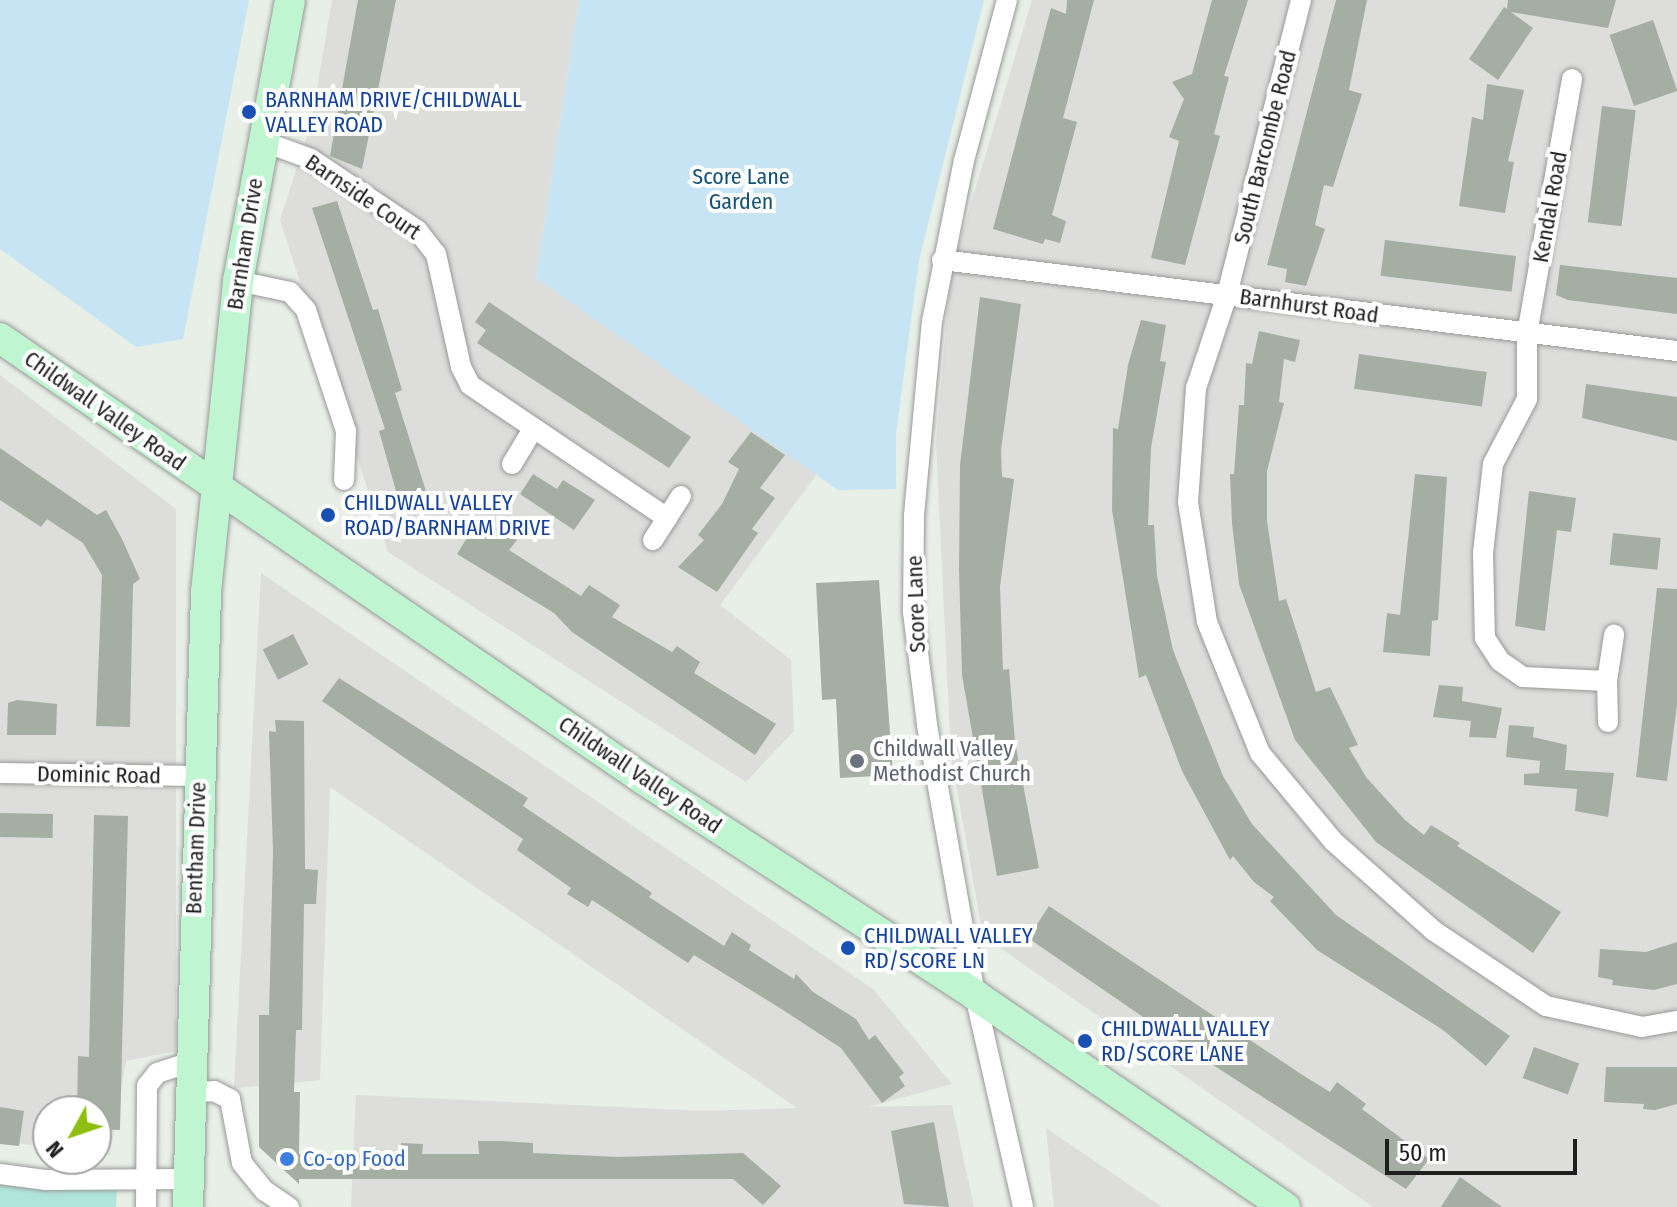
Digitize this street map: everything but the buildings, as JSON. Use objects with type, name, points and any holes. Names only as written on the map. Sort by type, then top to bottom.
[{"type":"main road","name":"Barnham Drive","points":[[220,491],[238,281],[290,0]]},
{"type":"main road","name":"Childwall Valley Road","points":[[0,338],[643,779],[975,995],[1285,1207]]},
{"type":"main road","name":"Bentham Drive","points":[[188,1193],[198,776],[206,592],[220,491]]},
{"type":"street","name":"Score Lane","points":[[1007,0],[942,260],[919,442],[913,612],[927,725],[975,995],[1023,1207]]},
{"type":"street","name":"South Barcombe Road","points":[[1301,0],[1227,295],[1196,388],[1188,502],[1207,622],[1260,753],[1333,841],[1434,931],[1546,1006],[1642,1027],[1677,1021]]},
{"type":"street","name":"Kendal Road","points":[[1572,79],[1527,334],[1527,399],[1493,464],[1483,553],[1485,638],[1500,661],[1523,677],[1607,681]]},
{"type":"street","name":"Barnside Court","points":[[262,141],[311,159],[425,237],[436,254],[465,379],[533,429],[667,518]]},
{"type":"street","name":"Barnhurst Road","points":[[942,260],[1677,351]]},
{"type":"street","points":[[238,281],[290,292],[306,310],[346,431],[344,480]]},
{"type":"street","points":[[512,464],[533,429]]},
{"type":"street","points":[[653,540],[681,496]]},
{"type":"street","points":[[1608,722],[1607,681],[1614,635]]},
{"type":"street","name":"Dominic Road","points":[[0,773],[198,776]]},
{"type":"street","points":[[146,1207],[147,1086],[157,1073],[190,1077],[230,1099],[242,1163],[265,1191],[289,1207]]},
{"type":"street","points":[[0,1174],[45,1180],[146,1179],[188,1193]]},
{"type":"shaded area","points":[[332,0],[579,0],[536,278],[817,474],[720,605],[791,660],[794,731],[746,782],[388,552],[280,220],[311,124]]},
{"type":"shaded area","points":[[1032,0],[1677,0],[1677,1207],[1373,1207],[983,936],[951,756],[936,442],[951,270]]},
{"type":"shaded area","points":[[0,375],[176,509],[176,1051],[126,1061],[112,1143],[112,1095],[32,1095],[32,1145],[0,1141]]},
{"type":"shaded area","points":[[261,573],[873,989],[952,1084],[868,1107],[952,1105],[974,1207],[351,1207],[356,1095],[704,1111],[797,1108],[330,787],[320,1080],[234,1088]]},
{"type":"shaded area","points":[[1046,1128],[1162,1207],[1054,1207]]},
{"type":"shaded area","points":[[0,1182],[117,1188],[116,1207],[0,1207]]},
{"type":"green space","points":[[0,0],[249,0],[183,339],[136,347],[0,249]]},
{"type":"green space","name":"Score Lane Garden","points":[[579,0],[984,0],[919,260],[896,434],[896,489],[838,490],[536,278]]},
{"type":"place","name":"BARNHAM DRIVE/CHILDWALL VALLEY ROAD","points":[[249,112]]},
{"type":"place","name":"CHILDWALL VALLEY ROAD/BARNHAM DRIVE","points":[[328,515]]},
{"type":"place","name":"Childwall Valley Methodist Church","points":[[857,761]]},
{"type":"place","name":"CHILDWALL VALLEY RD/SCORE LN","points":[[848,948]]},
{"type":"place","name":"CHILDWALL VALLEY RD/SCORE LANE","points":[[1085,1041]]},
{"type":"place","name":"Co-op Food","points":[[287,1159]]}]
